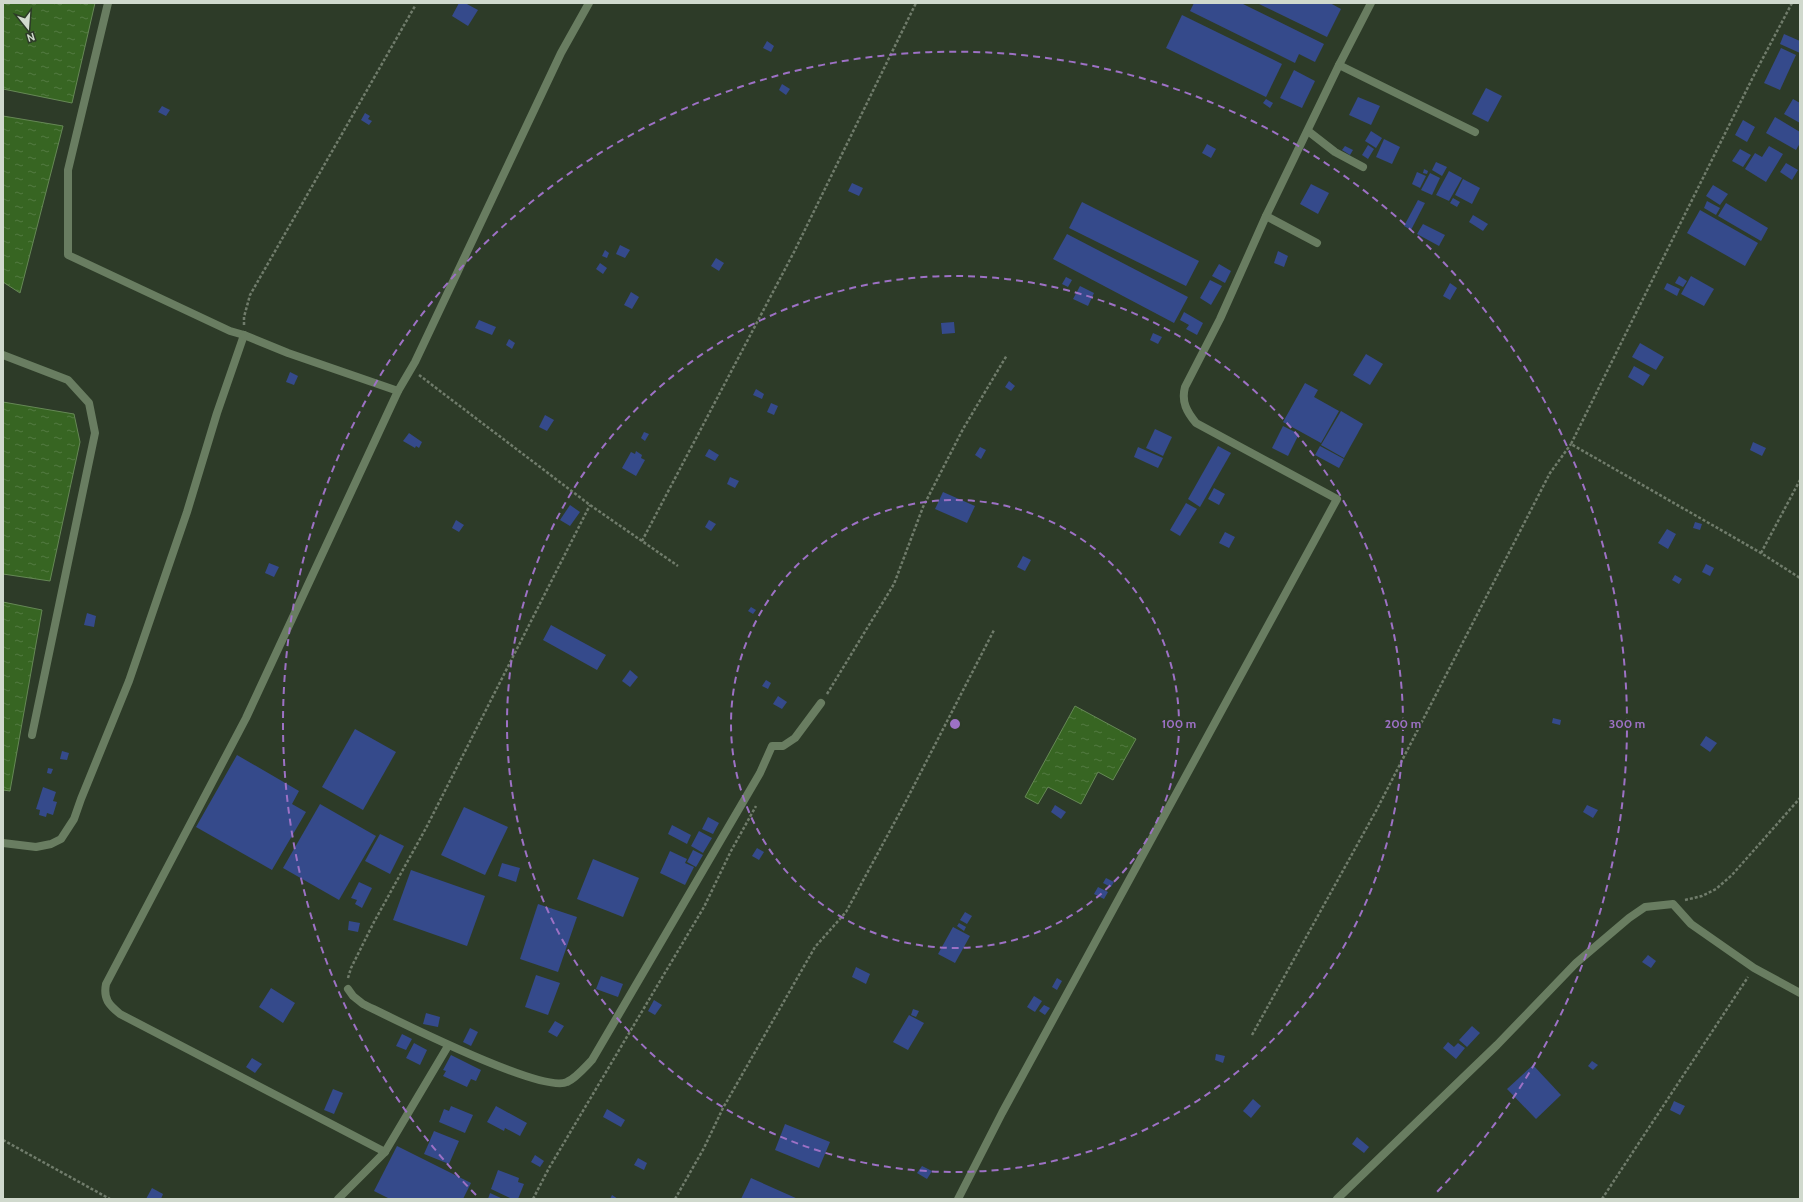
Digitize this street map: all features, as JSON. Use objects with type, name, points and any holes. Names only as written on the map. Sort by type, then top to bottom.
[{"type":"street","points":[[108,3],[68,170],[68,255],[230,331],[244,335],[288,353],[398,391]]},
{"type":"street","points":[[385,1152],[120,1014],[109,1005],[106,1000],[106,984],[246,718],[398,391],[410,371],[561,52],[589,3]]},
{"type":"street","points":[[958,1199],[1002,1112],[1337,499],[1196,423],[1190,415],[1182,397],[1184,387],[1220,319],[1266,216],[1339,65],[1371,3]]},
{"type":"street","points":[[1339,65],[1475,132]]},
{"type":"street","points":[[1308,131],[1335,152],[1363,167]]},
{"type":"street","points":[[1266,216],[1317,243]]},
{"type":"street","points":[[3,843],[36,847],[51,844],[61,839],[74,819],[129,681],[187,512],[217,413],[244,335]]},
{"type":"street","points":[[3,355],[68,380],[89,403],[95,432],[32,735]]},
{"type":"street","points":[[348,988],[353,996],[363,1004],[448,1046],[540,1081],[556,1084],[567,1082],[578,1074],[592,1060],[760,772],[772,746],[783,746],[795,738],[822,703]]},
{"type":"street","points":[[1337,1199],[1497,1045],[1576,963],[1630,918],[1646,907],[1673,904],[1691,924],[1754,968],[1800,993]]},
{"type":"street","points":[[338,1199],[385,1152],[448,1046]]},
{"type":"path","points":[[642,541],[794,252],[916,3]]},
{"type":"path","points":[[1252,1035],[1377,809],[1550,472],[1571,444],[1755,73],[1792,3]]},
{"type":"path","points":[[244,335],[244,317],[250,295],[415,6]]},
{"type":"path","points":[[822,703],[894,584],[923,507],[963,429],[1007,355]]},
{"type":"path","points":[[410,371],[421,376],[590,505],[678,566]]},
{"type":"path","points":[[1571,444],[1761,553],[1800,578]]},
{"type":"path","points":[[1761,553],[1800,480]]},
{"type":"path","points":[[348,988],[351,968],[357,956],[426,828],[590,505]]},
{"type":"path","points":[[675,1199],[704,1148],[723,1108],[815,947],[846,912],[905,803],[994,630]]},
{"type":"path","points":[[1673,904],[1702,896],[1716,888],[1732,875],[1800,798]]},
{"type":"path","points":[[533,1199],[704,907],[731,851],[758,802]]},
{"type":"path","points":[[1602,1199],[1754,968]]},
{"type":"path","points":[[3,1140],[110,1199]]},
{"type":"water","points":[[3,3],[95,3],[72,103],[3,89]]},
{"type":"water","points":[[3,116],[63,126],[20,293],[3,282]]},
{"type":"water","points":[[3,402],[74,414],[80,442],[50,581],[3,574]]},
{"type":"water","points":[[3,602],[42,610],[10,791],[3,790]]},
{"type":"water","points":[[1075,706],[1136,739],[1113,780],[1098,772],[1081,804],[1048,787],[1038,804],[1025,797]]},
{"type":"building","points":[[459,3],[465,3],[478,10],[468,26],[452,16]]},
{"type":"building","points":[[1194,3],[1241,3],[1324,44],[1315,62],[1299,54],[1295,63],[1190,11]]},
{"type":"building","points":[[1257,3],[1330,3],[1341,9],[1327,37]]},
{"type":"building","points":[[1182,15],[1282,64],[1266,97],[1166,48]]},
{"type":"building","points":[[1784,34],[1800,41],[1800,53],[1780,44]]},
{"type":"building","points":[[767,41],[774,46],[771,52],[763,48]]},
{"type":"building","points":[[1781,48],[1796,55],[1780,90],[1764,83]]},
{"type":"building","points":[[1294,70],[1315,81],[1302,108],[1280,98]]},
{"type":"building","points":[[782,84],[790,89],[786,95],[779,90]]},
{"type":"building","points":[[1486,88],[1502,96],[1488,122],[1472,114]]},
{"type":"building","points":[[1358,97],[1380,106],[1371,125],[1349,115]]},
{"type":"building","points":[[1266,99],[1273,103],[1270,108],[1263,103]]},
{"type":"building","points":[[1793,99],[1800,103],[1800,123],[1784,114]]},
{"type":"building","points":[[162,106],[170,110],[166,116],[158,112]]},
{"type":"building","points":[[365,113],[370,116],[368,119],[372,121],[369,125],[361,120]]},
{"type":"building","points":[[1775,117],[1800,132],[1800,143],[1796,150],[1766,133]]},
{"type":"building","points":[[1743,120],[1755,127],[1747,142],[1735,135]]},
{"type":"building","points":[[1371,131],[1382,138],[1376,148],[1365,141]]},
{"type":"building","points":[[1384,139],[1400,147],[1392,164],[1376,157]]},
{"type":"building","points":[[1207,144],[1216,149],[1211,158],[1202,153]]},
{"type":"building","points":[[1368,145],[1374,149],[1368,159],[1362,155]]},
{"type":"building","points":[[1345,146],[1353,150],[1350,155],[1342,150]]},
{"type":"building","points":[[1769,146],[1783,154],[1766,182],[1745,169],[1755,153],[1762,157]]},
{"type":"building","points":[[1740,149],[1751,155],[1743,167],[1732,161]]},
{"type":"building","points":[[1436,162],[1447,167],[1442,176],[1432,170]]},
{"type":"building","points":[[1786,163],[1798,170],[1792,180],[1780,172]]},
{"type":"building","points":[[1424,169],[1428,171],[1427,174],[1423,173]]},
{"type":"building","points":[[1449,171],[1462,178],[1449,201],[1436,195]]},
{"type":"building","points":[[1417,172],[1426,176],[1420,188],[1412,184]]},
{"type":"building","points":[[1430,173],[1440,178],[1432,195],[1421,190]]},
{"type":"building","points":[[1463,179],[1480,188],[1472,204],[1455,195]]},
{"type":"building","points":[[852,183],[863,188],[859,196],[848,191]]},
{"type":"building","points":[[1311,184],[1329,193],[1318,214],[1300,204]]},
{"type":"building","points":[[1713,185],[1728,194],[1720,205],[1706,196]]},
{"type":"building","points":[[1453,198],[1460,202],[1457,207],[1450,203]]},
{"type":"building","points":[[1418,200],[1425,203],[1411,230],[1404,226]]},
{"type":"building","points":[[1707,201],[1720,208],[1716,215],[1704,208]]},
{"type":"building","points":[[1082,202],[1199,261],[1186,286],[1069,228]]},
{"type":"building","points":[[1726,203],[1768,228],[1761,241],[1718,216]]},
{"type":"building","points":[[1700,210],[1758,243],[1745,266],[1687,233]]},
{"type":"building","points":[[1473,215],[1488,224],[1483,231],[1469,222]]},
{"type":"building","points":[[1423,224],[1445,235],[1439,246],[1417,234]]},
{"type":"building","points":[[1067,234],[1188,297],[1174,323],[1053,259]]},
{"type":"building","points":[[620,245],[630,250],[625,258],[616,254]]},
{"type":"building","points":[[605,250],[609,253],[607,258],[602,256]]},
{"type":"building","points":[[1278,251],[1288,256],[1284,267],[1274,263]]},
{"type":"building","points":[[716,258],[724,263],[719,271],[711,266]]},
{"type":"building","points":[[600,263],[607,268],[603,274],[596,269]]},
{"type":"building","points":[[1219,264],[1231,271],[1225,283],[1212,276]]},
{"type":"building","points":[[1679,276],[1687,281],[1683,287],[1675,283]]},
{"type":"building","points":[[1691,276],[1714,289],[1704,306],[1681,294]]},
{"type":"building","points":[[1066,277],[1072,280],[1068,287],[1062,284]]},
{"type":"building","points":[[1210,280],[1222,286],[1211,305],[1200,298]]},
{"type":"building","points":[[1450,283],[1457,288],[1450,300],[1443,296]]},
{"type":"building","points":[[1667,283],[1680,289],[1677,296],[1664,289]]},
{"type":"building","points":[[1080,286],[1094,293],[1088,306],[1073,299]]},
{"type":"building","points":[[631,292],[639,297],[632,309],[624,305]]},
{"type":"building","points":[[1184,312],[1203,323],[1197,335],[1186,329],[1189,325],[1180,320]]},
{"type":"building","points":[[479,320],[496,327],[492,335],[475,328]]},
{"type":"building","points":[[954,322],[955,333],[942,334],[941,323]]},
{"type":"building","points":[[1153,333],[1162,337],[1158,344],[1150,340]]},
{"type":"building","points":[[509,339],[515,343],[512,349],[506,345]]},
{"type":"building","points":[[1640,343],[1664,357],[1656,370],[1632,357]]},
{"type":"building","points":[[1366,354],[1383,364],[1370,385],[1353,375]]},
{"type":"building","points":[[1634,366],[1650,375],[1643,386],[1628,377]]},
{"type":"building","points":[[290,372],[298,376],[294,385],[286,382]]},
{"type":"building","points":[[1009,381],[1015,386],[1011,391],[1005,387]]},
{"type":"building","points":[[1305,383],[1318,390],[1314,397],[1339,411],[1321,443],[1283,422]]},
{"type":"building","points":[[756,389],[764,394],[762,399],[753,395]]},
{"type":"building","points":[[771,403],[778,406],[774,415],[767,412]]},
{"type":"building","points":[[1341,411],[1363,424],[1344,458],[1321,445]]},
{"type":"building","points":[[545,415],[554,420],[547,431],[539,427]]},
{"type":"building","points":[[1283,426],[1299,434],[1288,456],[1272,448]]},
{"type":"building","points":[[1155,429],[1172,437],[1163,456],[1146,448]]},
{"type":"building","points":[[644,432],[649,434],[645,441],[641,438]]},
{"type":"building","points":[[409,433],[422,442],[419,448],[416,446],[415,448],[403,441]]},
{"type":"building","points":[[1753,442],[1766,448],[1762,456],[1750,450]]},
{"type":"building","points":[[1218,446],[1231,453],[1200,507],[1188,499]]},
{"type":"building","points":[[1320,446],[1344,459],[1339,468],[1315,455]]},
{"type":"building","points":[[980,447],[986,450],[981,459],[975,455]]},
{"type":"building","points":[[1138,447],[1163,458],[1158,468],[1134,457]]},
{"type":"building","points":[[709,449],[719,455],[715,461],[705,456]]},
{"type":"building","points":[[636,451],[642,455],[641,458],[645,460],[636,476],[622,468],[631,452],[635,454]]},
{"type":"building","points":[[730,477],[739,481],[735,488],[727,484]]},
{"type":"building","points":[[1214,488],[1225,494],[1219,505],[1208,499]]},
{"type":"building","points":[[943,492],[975,506],[967,523],[935,509]]},
{"type":"building","points":[[1186,503],[1197,509],[1180,536],[1170,530]]},
{"type":"building","points":[[570,505],[580,512],[570,526],[560,520]]},
{"type":"building","points":[[456,520],[464,525],[459,532],[452,528]]},
{"type":"building","points":[[709,520],[716,524],[711,531],[705,527]]},
{"type":"building","points":[[1695,522],[1702,524],[1700,530],[1693,528]]},
{"type":"building","points":[[1667,529],[1676,534],[1668,549],[1658,543]]},
{"type":"building","points":[[1225,532],[1235,537],[1229,548],[1219,543]]},
{"type":"building","points":[[1023,556],[1031,560],[1025,571],[1017,567]]},
{"type":"building","points":[[269,563],[279,567],[274,577],[265,573]]},
{"type":"building","points":[[1706,564],[1714,568],[1710,576],[1702,572]]},
{"type":"building","points":[[1675,575],[1682,579],[1679,584],[1672,580]]},
{"type":"building","points":[[751,607],[756,610],[753,614],[748,611]]},
{"type":"building","points":[[87,613],[96,616],[94,627],[84,625]]},
{"type":"building","points":[[551,625],[606,655],[597,670],[543,640]]},
{"type":"building","points":[[630,670],[638,677],[630,687],[622,681]]},
{"type":"building","points":[[766,680],[771,683],[768,689],[762,686]]},
{"type":"building","points":[[778,696],[787,702],[782,709],[773,704]]},
{"type":"building","points":[[1553,718],[1561,720],[1560,725],[1552,723]]},
{"type":"building","points":[[355,729],[396,752],[363,810],[322,787]]},
{"type":"building","points":[[1706,736],[1717,743],[1710,752],[1700,745]]},
{"type":"building","points":[[62,751],[69,753],[67,760],[60,759]]},
{"type":"building","points":[[237,755],[299,791],[292,804],[306,812],[272,870],[196,827]]},
{"type":"building","points":[[48,768],[53,769],[51,774],[47,773]]},
{"type":"building","points":[[43,787],[56,792],[53,801],[57,802],[53,815],[47,813],[46,817],[39,815],[40,810],[36,809]]},
{"type":"building","points":[[320,804],[376,836],[339,900],[283,868]]},
{"type":"building","points":[[1055,805],[1066,812],[1061,819],[1051,812]]},
{"type":"building","points":[[1587,805],[1598,810],[1593,818],[1583,812]]},
{"type":"building","points":[[464,807],[508,827],[485,875],[441,855]]},
{"type":"building","points":[[708,817],[719,823],[713,834],[702,829]]},
{"type":"building","points":[[672,825],[691,835],[687,844],[668,834]]},
{"type":"building","points":[[699,831],[712,838],[703,853],[691,846]]},
{"type":"building","points":[[380,834],[404,846],[390,874],[365,861]]},
{"type":"building","points":[[757,848],[764,852],[759,860],[752,856]]},
{"type":"building","points":[[693,850],[703,855],[696,867],[687,862]]},
{"type":"building","points":[[670,851],[687,859],[685,863],[694,867],[685,885],[660,873]]},
{"type":"building","points":[[593,859],[639,878],[623,917],[577,899]]},
{"type":"building","points":[[502,863],[520,868],[516,882],[498,876]]},
{"type":"building","points":[[411,870],[485,896],[467,946],[393,920]]},
{"type":"building","points":[[1106,878],[1114,882],[1111,887],[1103,883]]},
{"type":"building","points":[[359,882],[372,888],[362,908],[355,904],[357,900],[351,898]]},
{"type":"building","points":[[1098,887],[1108,892],[1104,899],[1094,894]]},
{"type":"building","points":[[538,904],[577,917],[558,972],[520,959]]},
{"type":"building","points":[[965,912],[972,916],[967,924],[960,920]]},
{"type":"building","points":[[349,921],[360,923],[358,932],[348,930]]},
{"type":"building","points":[[959,923],[966,927],[964,931],[957,926]]},
{"type":"building","points":[[953,927],[970,936],[955,963],[938,954]]},
{"type":"building","points":[[1648,955],[1656,961],[1651,968],[1642,962]]},
{"type":"building","points":[[856,967],[870,974],[866,984],[852,977]]},
{"type":"building","points":[[536,975],[560,983],[548,1015],[525,1007]]},
{"type":"building","points":[[601,976],[623,984],[618,997],[596,989]]},
{"type":"building","points":[[1057,978],[1062,981],[1057,990],[1052,987]]},
{"type":"building","points":[[271,988],[295,1003],[283,1023],[259,1007]]},
{"type":"building","points":[[1034,996],[1042,1001],[1035,1012],[1027,1007]]},
{"type":"building","points":[[654,1000],[662,1005],[655,1015],[648,1011]]},
{"type":"building","points":[[1044,1005],[1050,1008],[1045,1015],[1039,1011]]},
{"type":"building","points":[[913,1009],[919,1011],[916,1017],[911,1015]]},
{"type":"building","points":[[426,1013],[440,1017],[438,1027],[423,1024]]},
{"type":"building","points":[[909,1015],[924,1023],[908,1050],[893,1042]]},
{"type":"building","points":[[555,1021],[564,1026],[557,1037],[548,1032]]},
{"type":"building","points":[[1472,1026],[1480,1033],[1467,1047],[1459,1040]]},
{"type":"building","points":[[470,1028],[478,1032],[471,1046],[463,1042]]},
{"type":"building","points":[[402,1034],[412,1039],[406,1050],[396,1046]]},
{"type":"building","points":[[1448,1042],[1454,1047],[1458,1043],[1465,1048],[1456,1059],[1443,1048]]},
{"type":"building","points":[[414,1043],[427,1050],[420,1065],[406,1058]]},
{"type":"building","points":[[1216,1054],[1225,1056],[1223,1063],[1215,1060]]},
{"type":"building","points":[[451,1055],[481,1070],[476,1081],[471,1079],[467,1087],[443,1076],[446,1071],[443,1070]]},
{"type":"building","points":[[252,1058],[262,1064],[255,1073],[246,1067]]},
{"type":"building","points":[[1592,1061],[1598,1065],[1593,1070],[1588,1066]]},
{"type":"building","points":[[1533,1065],[1561,1095],[1536,1119],[1507,1089]]},
{"type":"building","points":[[333,1089],[343,1093],[334,1114],[324,1110]]},
{"type":"building","points":[[1253,1099],[1261,1106],[1251,1118],[1243,1111]]},
{"type":"building","points":[[1674,1101],[1685,1106],[1680,1115],[1670,1110]]},
{"type":"building","points":[[451,1106],[473,1115],[465,1133],[439,1122],[444,1109],[449,1111]]},
{"type":"building","points":[[496,1106],[527,1123],[520,1136],[505,1128],[504,1131],[487,1122]]},
{"type":"building","points":[[607,1109],[625,1120],[621,1127],[603,1117]]},
{"type":"building","points":[[785,1124],[830,1142],[819,1168],[775,1150]]},
{"type":"building","points":[[434,1131],[459,1141],[449,1164],[424,1154]]},
{"type":"building","points":[[1357,1137],[1369,1147],[1364,1153],[1352,1144]]},
{"type":"building","points":[[397,1146],[471,1183],[463,1199],[390,1199],[374,1191]]},
{"type":"building","points":[[535,1155],[544,1161],[540,1167],[531,1162]]},
{"type":"building","points":[[638,1158],[647,1163],[644,1170],[634,1165]]},
{"type":"building","points":[[922,1166],[932,1171],[927,1179],[917,1173]]},
{"type":"building","points":[[498,1170],[519,1178],[518,1182],[524,1184],[518,1199],[512,1199],[491,1189]]},
{"type":"building","points":[[751,1178],[798,1199],[741,1199]]},
{"type":"building","points":[[152,1188],[163,1194],[161,1199],[146,1199]]},
{"type":"building","points":[[490,1193],[503,1199],[488,1199]]},
{"type":"building","points":[[612,1195],[618,1199],[610,1199]]}]
